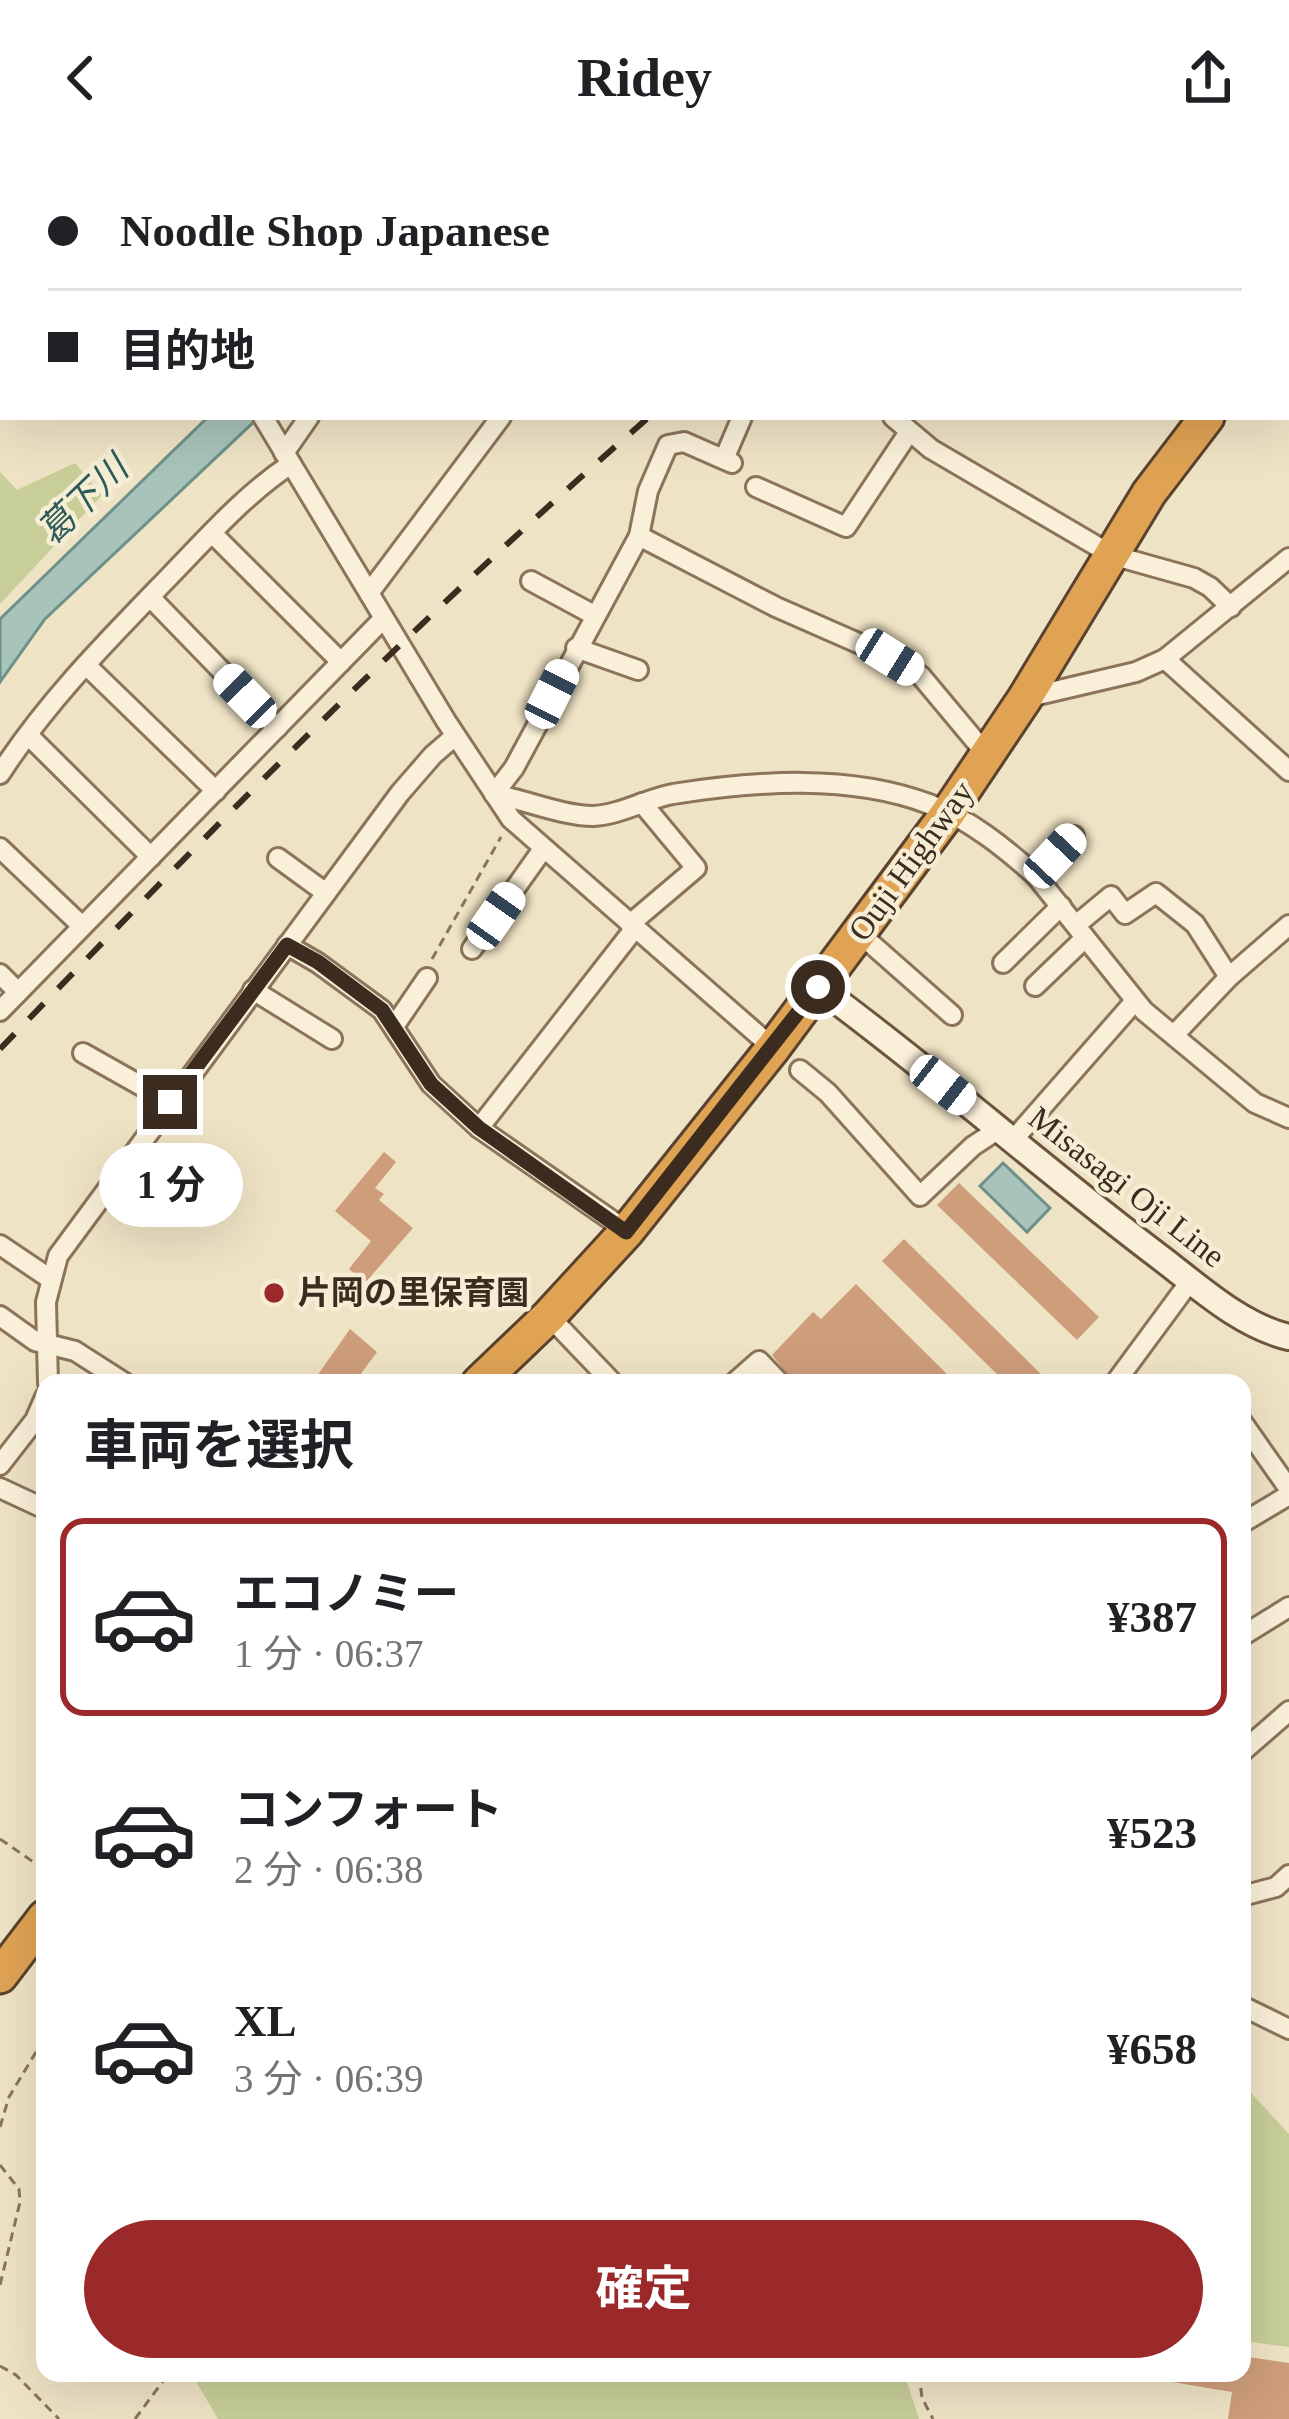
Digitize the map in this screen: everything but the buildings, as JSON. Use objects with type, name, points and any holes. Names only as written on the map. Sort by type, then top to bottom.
[{"type":"highway","name":"Ouji Highway","points":[[488,1374],[626,1232],[818,987],[948,813],[1025,698],[1149,493],[1205,420]]},
{"type":"highway","points":[[0,1976],[36,1928]]},
{"type":"main road","name":"Misasagi Oji Line","points":[[818,987],[1191,1280],[1256,1325],[1289,1336]]},
{"type":"street","points":[[265,420],[455,736],[511,819],[772,1048]]},
{"type":"street","points":[[0,774],[86,664],[288,458],[307,420]]},
{"type":"street","points":[[369,593],[499,420]]},
{"type":"street","points":[[494,794],[514,768],[639,536],[648,491],[668,445],[684,442],[728,461],[741,420]]},
{"type":"street","points":[[896,420],[968,472],[1112,555],[1194,578],[1231,607]]},
{"type":"street","points":[[756,487],[845,527],[909,433]]},
{"type":"street","points":[[212,532],[341,662]]},
{"type":"street","points":[[639,536],[921,676],[987,755]]},
{"type":"street","points":[[1025,698],[1136,672],[1165,659],[1289,558]]},
{"type":"street","points":[[531,580],[594,616]]},
{"type":"street","points":[[150,597],[277,728]]},
{"type":"street","points":[[0,1012],[384,618]]},
{"type":"street","points":[[576,648],[638,670]]},
{"type":"street","points":[[1165,659],[1289,771]]},
{"type":"street","points":[[86,664],[216,791]]},
{"type":"street","points":[[28,735],[151,857]]},
{"type":"street","points":[[48,1374],[50,1278],[73,1233],[416,772],[455,736]]},
{"type":"street","points":[[494,794],[579,816],[601,816],[668,795],[780,784],[870,789],[948,813],[1036,876],[1135,1001],[1255,1103],[1289,1118]]},
{"type":"street","points":[[479,1128],[632,926],[696,868],[642,803]]},
{"type":"street","points":[[1036,876],[1074,836]]},
{"type":"street","points":[[0,848],[82,926]]},
{"type":"street","points":[[472,949],[542,848]]},
{"type":"street","points":[[278,857],[326,893]]},
{"type":"street","points":[[1035,986],[1111,896],[1125,914],[1156,893],[1195,924],[1229,977]]},
{"type":"street","points":[[1003,963],[1061,906]]},
{"type":"street","points":[[1174,1035],[1229,977],[1289,925]]},
{"type":"street","points":[[859,932],[952,1015]]},
{"type":"street","points":[[287,945],[354,988],[395,1025],[431,1084],[479,1128],[626,1232]]},
{"type":"street","points":[[0,974],[18,992]]},
{"type":"street","points":[[395,1025],[427,978]]},
{"type":"street","points":[[254,990],[332,1039]]},
{"type":"street","points":[[800,1070],[828,1093],[920,1196],[973,1146],[1006,1134],[1135,1001]]},
{"type":"street","points":[[83,1053],[170,1102]]},
{"type":"street","points":[[0,1245],[50,1278]]},
{"type":"street","points":[[1122,1374],[1191,1280]]},
{"type":"street","points":[[0,1316],[35,1341],[75,1351],[111,1374]]},
{"type":"street","points":[[549,1316],[604,1374]]},
{"type":"street","points":[[744,1374],[759,1361],[771,1374]]},
{"type":"street","points":[[0,1465],[36,1418]]},
{"type":"street","points":[[1251,1435],[1289,1492],[1251,1517]]},
{"type":"street","points":[[0,1488],[36,1505]]},
{"type":"street","points":[[1251,1630],[1289,1607]]},
{"type":"street","points":[[1251,1744],[1289,1711]]},
{"type":"street","points":[[1251,1893],[1276,1887],[1289,1875]]},
{"type":"street","points":[[1251,2011],[1289,2030]]},
{"type":"path","points":[[427,978],[430,964],[511,819]]},
{"type":"path","points":[[0,1839],[36,1864]]},
{"type":"path","points":[[0,2127],[9,2098],[36,2052]]},
{"type":"path","points":[[0,2165],[19,2189],[20,2202],[0,2285]]},
{"type":"path","points":[[0,2366],[16,2375],[59,2419]]},
{"type":"path","points":[[134,2419],[162,2382]]},
{"type":"path","points":[[920,2382],[933,2419]]},
{"type":"green space","points":[[75,463],[102,495],[0,604],[0,472],[17,490]]},
{"type":"green space","points":[[1251,2093],[1289,2134],[1289,2347],[1251,2342]]},
{"type":"green space","points":[[196,2382],[907,2382],[919,2419],[218,2419]]},
{"type":"water","points":[[205,420],[256,420],[45,619],[0,682],[0,619]]},
{"type":"water","points":[[1003,1163],[1050,1208],[1027,1232],[980,1186]]},
{"type":"railway","points":[[0,1049],[317,726],[646,420]]},
{"type":"place","name":"片岡の里保育園","points":[[274,1293]]},
{"type":"route","points":[[170,1102],[287,945],[382,1010],[431,1084],[454,1107],[626,1232],[818,987]]},
{"type":"water label","name":"葛下川","points":[[83,500]]}]
